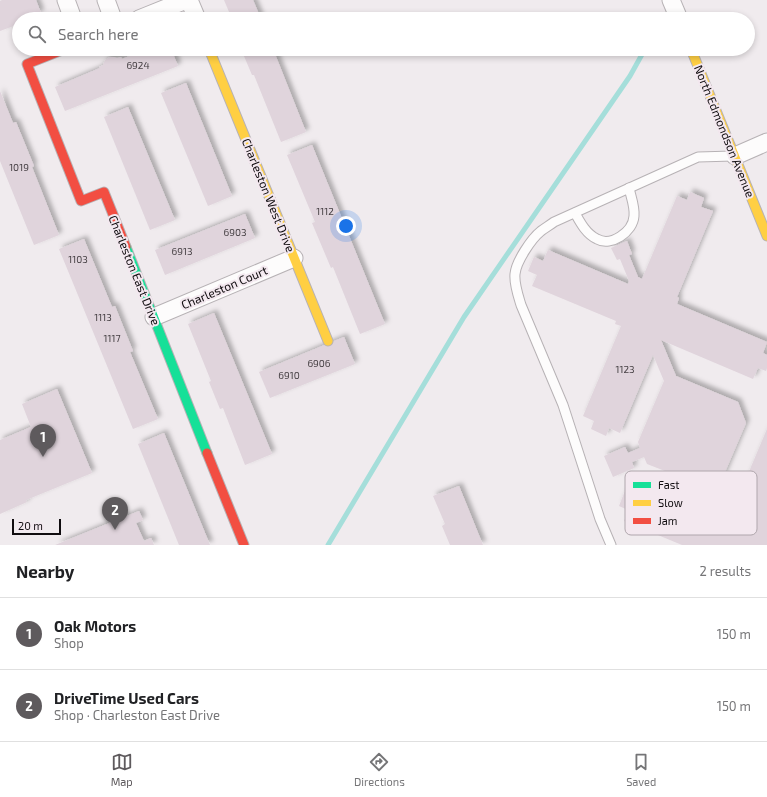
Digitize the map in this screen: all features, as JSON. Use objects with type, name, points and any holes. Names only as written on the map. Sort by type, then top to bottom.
[{"type":"street","points":[[66,0],[70,12]]},
{"type":"street","points":[[106,0],[110,12]]},
{"type":"street","points":[[156,12],[186,0]]},
{"type":"street","points":[[189,0],[193,12]]},
{"type":"street","points":[[671,0],[676,12]]},
{"type":"street","name":"Charleston East Drive","points":[[47,56],[27,64],[82,201],[104,192],[244,545]]},
{"type":"street","name":"Charleston West Drive","points":[[212,56],[328,341]]},
{"type":"street","name":"North Edmondson Avenue","points":[[694,56],[767,236]]},
{"type":"street","points":[[735,156],[767,142]]},
{"type":"street","name":"Charleston Court","points":[[154,317],[294,258]]},
{"type":"lane","points":[[611,545],[600,519],[563,405],[516,289],[515,273],[521,257],[530,243],[540,232],[554,222],[698,157],[735,156]]},
{"type":"lane","points":[[575,213],[586,231],[598,240],[605,242],[623,235],[629,229],[633,222],[634,216],[629,188]]},
{"type":"building","points":[[36,0],[41,12],[12,12],[12,27],[0,31],[0,1]]},
{"type":"building","points":[[224,0],[253,0],[258,12],[229,12]]},
{"type":"building","points":[[130,56],[174,56],[178,66],[65,111],[55,87],[100,68],[99,67],[103,65],[105,60],[110,57],[121,57],[122,59]]},
{"type":"building","points":[[244,56],[276,56],[306,132],[281,142],[254,75],[252,75]]},
{"type":"building","points":[[186,83],[232,196],[208,206],[161,93]]},
{"type":"building","points":[[0,91],[13,123],[16,122],[59,235],[34,245],[0,161]]},
{"type":"building","points":[[128,107],[175,220],[150,230],[104,117]]},
{"type":"building","points":[[312,145],[385,324],[360,334],[333,267],[331,268],[312,223],[315,222],[287,155]]},
{"type":"building","points":[[690,192],[704,198],[701,207],[713,211],[677,297],[679,298],[677,304],[767,342],[763,353],[767,355],[767,368],[766,371],[758,368],[753,379],[661,340],[676,376],[738,402],[746,423],[725,471],[665,471],[647,464],[644,457],[632,462],[634,468],[613,477],[604,456],[625,447],[628,453],[640,448],[638,442],[664,381],[653,355],[620,433],[609,428],[606,436],[591,429],[594,421],[583,416],[621,326],[615,324],[616,321],[532,286],[537,275],[528,271],[534,257],[543,261],[548,250],[628,284],[629,281],[620,259],[617,260],[611,248],[627,241],[632,254],[629,255],[638,277],[642,279],[677,196],[687,200]]},
{"type":"building","points":[[245,214],[255,238],[165,275],[155,250]]},
{"type":"building","points":[[84,239],[112,307],[115,306],[133,351],[130,352],[158,419],[133,429],[59,249]]},
{"type":"building","points":[[214,313],[272,454],[245,465],[223,408],[220,409],[209,382],[211,381],[188,324]]},
{"type":"building","points":[[344,337],[355,364],[270,398],[259,372]]},
{"type":"building","points":[[57,389],[92,473],[26,500],[27,502],[0,514],[0,440],[31,427],[22,404]]},
{"type":"building","points":[[767,429],[767,545],[682,545],[658,535],[757,535],[757,471],[749,471]]},
{"type":"building","points":[[164,433],[210,545],[179,545],[138,444]]},
{"type":"building","points":[[459,486],[483,545],[450,545],[442,526],[445,524],[433,496]]},
{"type":"building","points":[[625,491],[625,509],[619,506]]},
{"type":"building","points":[[139,511],[143,520],[136,523],[144,541],[151,538],[154,545],[55,545]]},
{"type":"waterway","points":[[328,545],[464,317],[630,76],[641,56]]},
{"type":"traffic: fast","points":[[126,247],[207,453]]},
{"type":"traffic: slow","points":[[212,56],[328,341]]},
{"type":"traffic: slow","points":[[694,56],[767,236]]},
{"type":"traffic: jam","points":[[47,56],[27,64],[81,201],[104,192],[126,247]]},
{"type":"traffic: jam","points":[[207,453],[244,545]]},
{"type":"place","name":"Oak Motors","points":[[43,457]]},
{"type":"place","name":"DriveTime Used Cars","points":[[115,530]]}]
